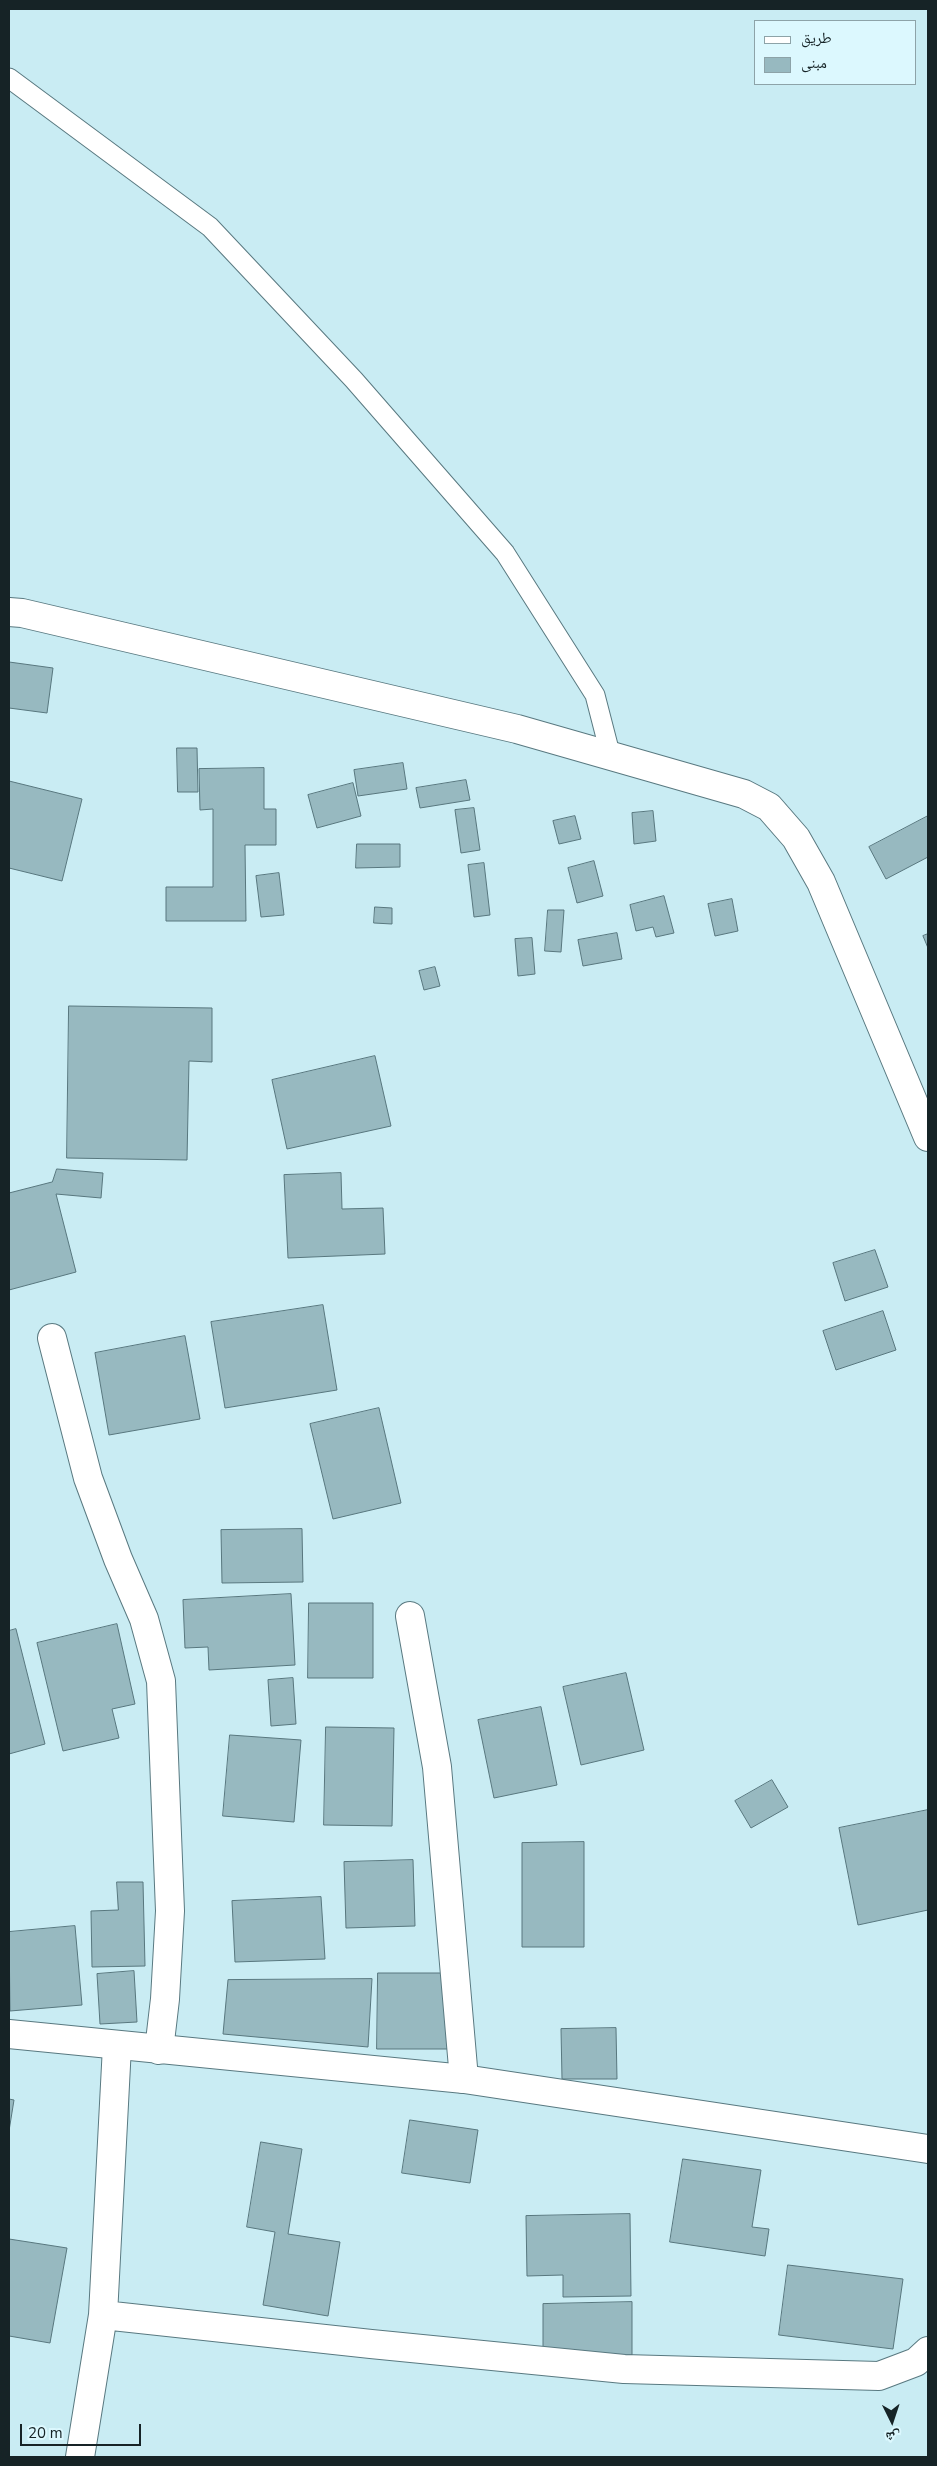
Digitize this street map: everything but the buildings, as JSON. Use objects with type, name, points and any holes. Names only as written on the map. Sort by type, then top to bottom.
[{"type":"street","points":[[9,612],[517,730],[744,794],[769,807],[796,838],[821,882],[928,1136]]},
{"type":"street","points":[[52,1338],[88,1478],[118,1559],[144,1619],[161,1681],[170,1911],[165,1999],[159,2050]]},
{"type":"street","points":[[410,1616],[437,1767],[464,2079]]},
{"type":"street","points":[[9,2034],[464,2079],[928,2149]]},
{"type":"street","points":[[80,2457],[103,2314],[117,2046]]},
{"type":"street","points":[[103,2314],[371,2344],[624,2369],[879,2376],[916,2362],[928,2351]]},
{"type":"lane","points":[[9,78],[210,227],[354,380],[505,554],[595,695],[611,756]]}]
